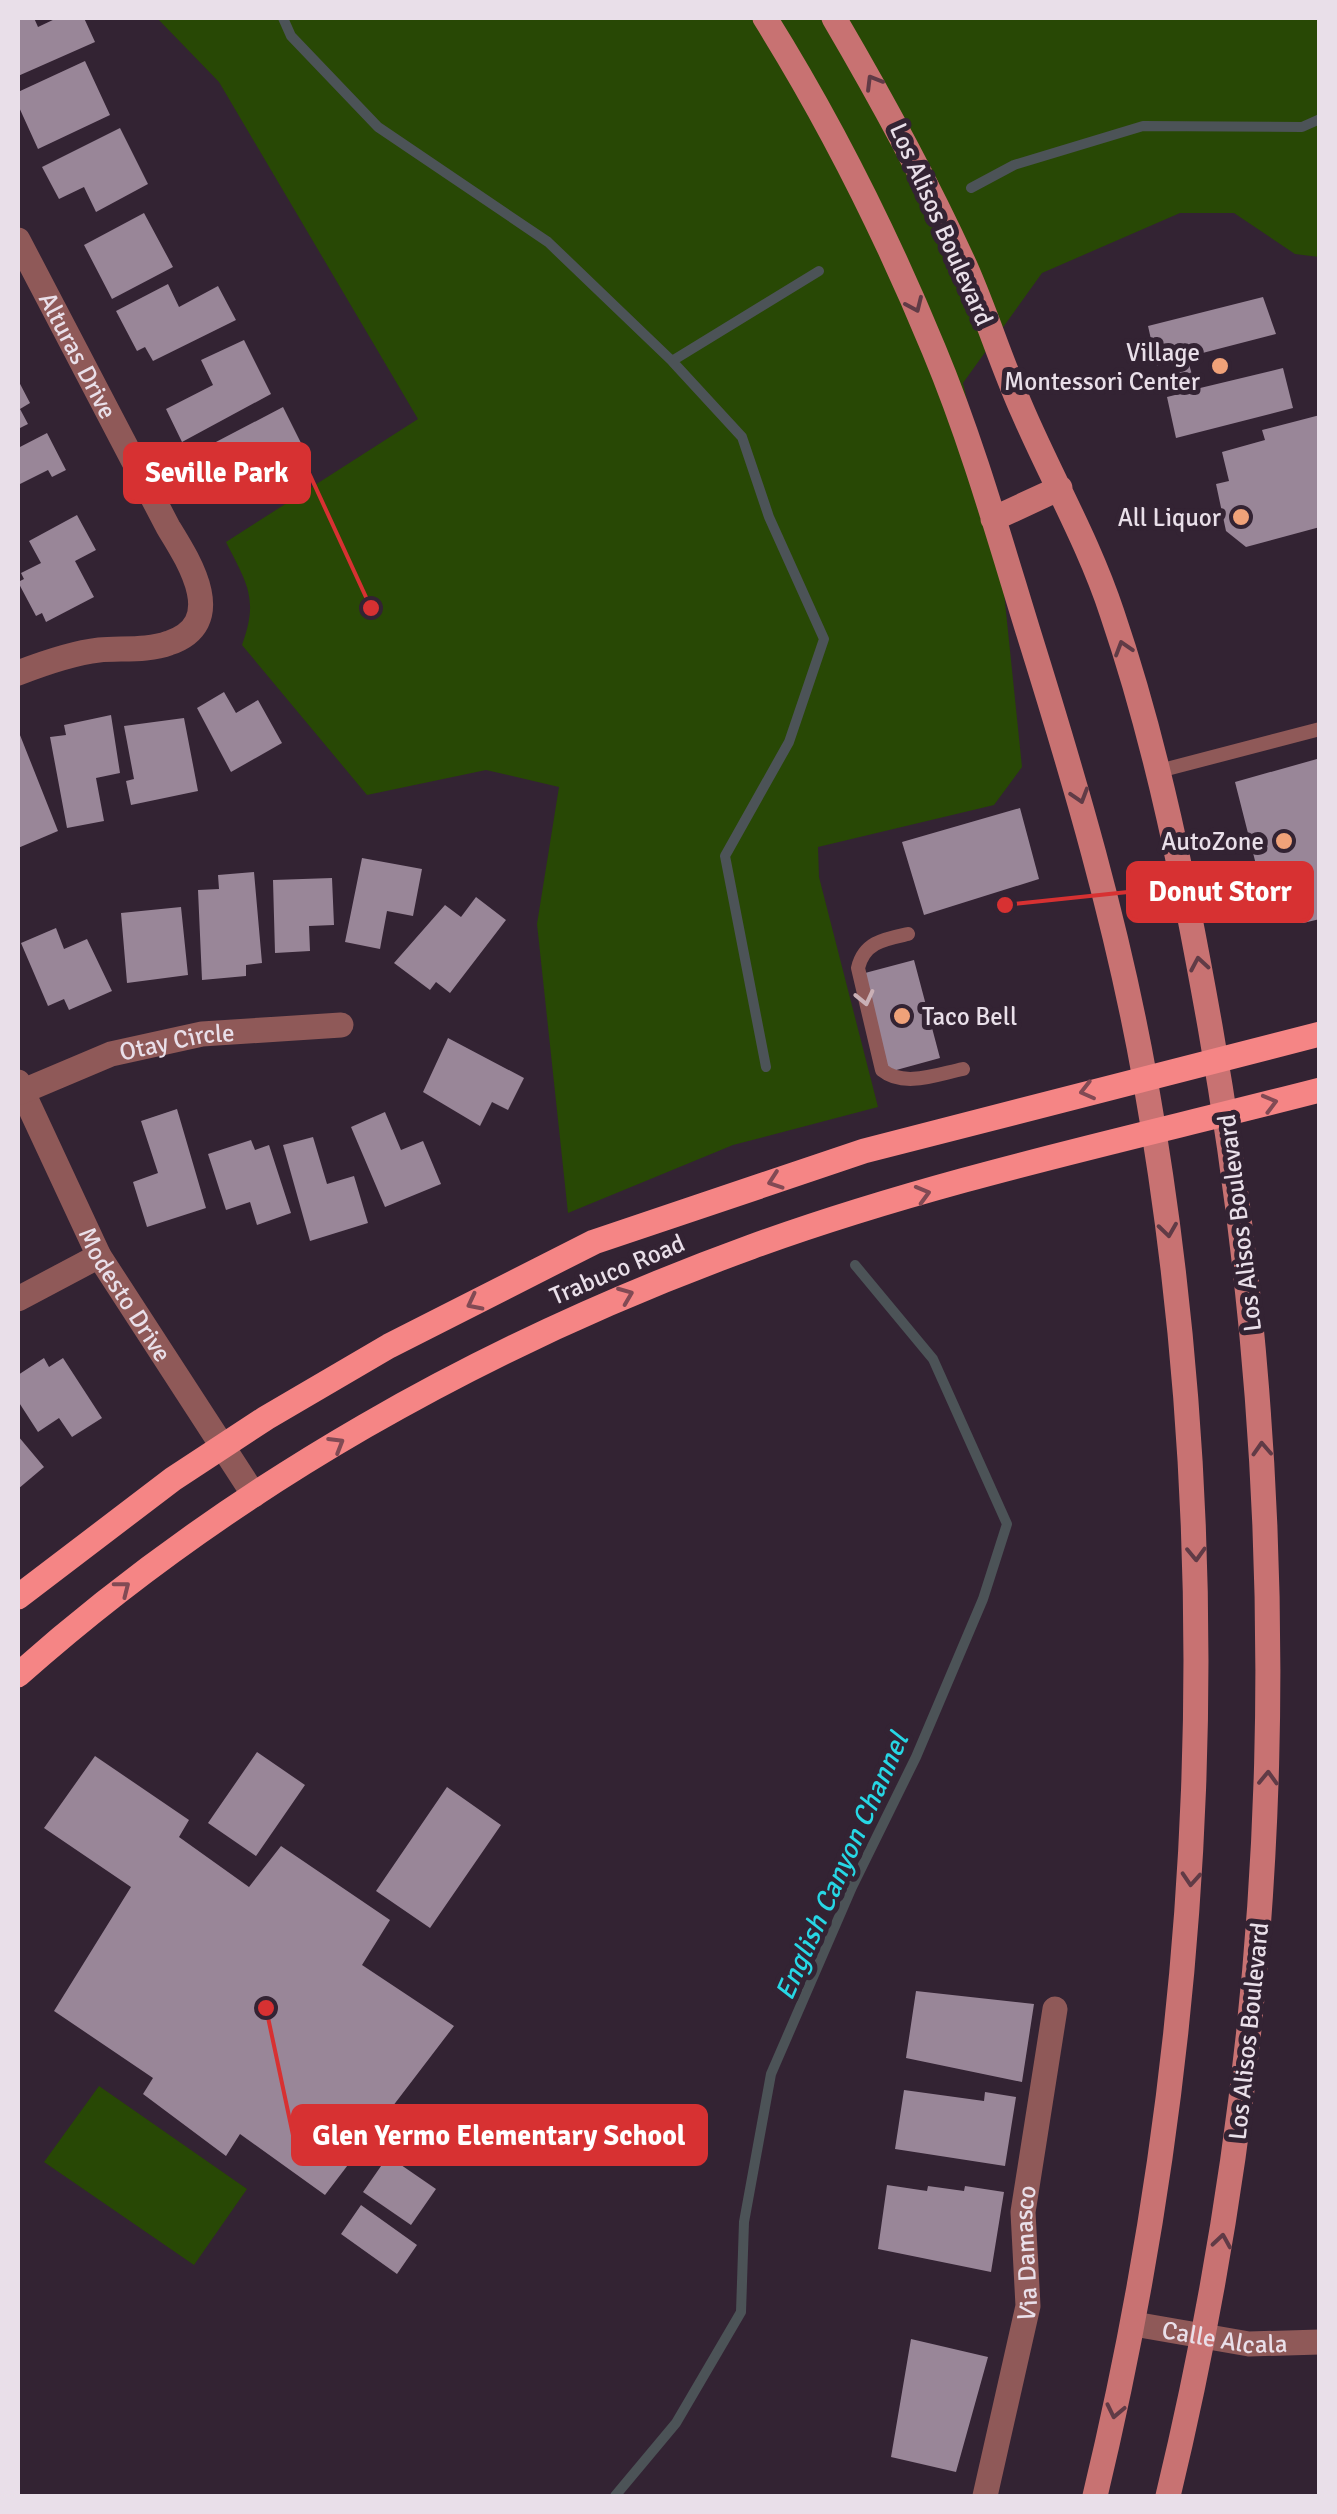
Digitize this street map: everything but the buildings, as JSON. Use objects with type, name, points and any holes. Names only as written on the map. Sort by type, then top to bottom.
[{"type":"main road","points":[[765,18],[887,242],[935,352],[993,519],[1084,811],[1145,1077],[1153,1134],[1188,1400],[1199,1684],[1193,1858],[1177,2048],[1134,2324],[1095,2496]]},
{"type":"main road","name":"Los Alisos Boulevard","points":[[834,18],[889,109],[958,252],[1024,414],[1110,606],[1178,849],[1227,1114],[1259,1400],[1270,1717],[1266,1859],[1248,2067],[1206,2337],[1168,2496]]},
{"type":"main road","points":[[993,519],[1060,488]]},
{"type":"main road","name":"Trabuco Road","points":[[18,1597],[221,1446],[389,1346],[594,1242],[864,1151],[1320,1034]]},
{"type":"main road","name":"Trabuco Road","points":[[18,1674],[128,1584],[254,1495],[432,1389],[594,1308],[829,1221],[1320,1090]]},
{"type":"street","name":"Alturas Drive","points":[[18,240],[168,528],[192,566],[202,594],[198,618],[169,643],[95,650],[18,673]]},
{"type":"street","name":"Otay Circle","points":[[20,1087],[111,1054],[202,1034],[342,1024]]},
{"type":"street","name":"Modesto Drive","points":[[20,1087],[98,1256],[254,1495]]},
{"type":"street","points":[[18,1299],[98,1256]]},
{"type":"street","name":"Via Damasco","points":[[985,2496],[1028,2306],[1023,2212],[1055,2009]]},
{"type":"street","name":"Calle Alcala","points":[[1134,2324],[1265,2344],[1320,2342]]},
{"type":"lane","points":[[1159,772],[1320,729]]},
{"type":"lane","points":[[908,934],[872,945],[861,955],[858,968],[882,1070],[894,1078],[908,1080],[963,1068]]},
{"type":"green space","points":[[157,18],[1319,18],[1319,257],[1295,254],[1234,213],[1180,213],[1042,273],[963,383],[998,534],[1022,767],[994,805],[818,847],[819,877],[878,1107],[733,1145],[568,1213],[537,924],[559,787],[486,770],[367,795],[242,645],[250,603],[240,569],[226,542],[418,419],[219,82]]},
{"type":"green space","points":[[99,2086],[247,2189],[194,2265],[44,2162]]},
{"type":"waterway","name":"English Canyon Channel","points":[[283,18],[291,36],[378,127],[548,242],[672,361],[742,437],[769,517],[824,639],[789,742],[725,856],[766,1067]]},
{"type":"waterway","points":[[971,188],[1014,165],[1143,126],[1302,127],[1320,119]]},
{"type":"waterway","points":[[672,361],[819,271]]},
{"type":"waterway","name":"English Canyon Channel","points":[[615,2496],[676,2423],[741,2312],[744,2222],[771,2074],[852,1887],[916,1757],[983,1599],[1007,1524],[933,1359],[855,1265]]},
{"type":"place","name":"Village Montessori Center","points":[[1220,366]]},
{"type":"place","name":"All Liquor","points":[[1241,517]]},
{"type":"place","name":"Seville Park","points":[[371,608]]},
{"type":"place","name":"AutoZone","points":[[1284,841]]},
{"type":"place","name":"Donut Storr","points":[[1005,905]]},
{"type":"place","name":"Taco Bell","points":[[902,1016]]},
{"type":"place","name":"Glen Yermo Elementary School","points":[[266,2008]]}]
